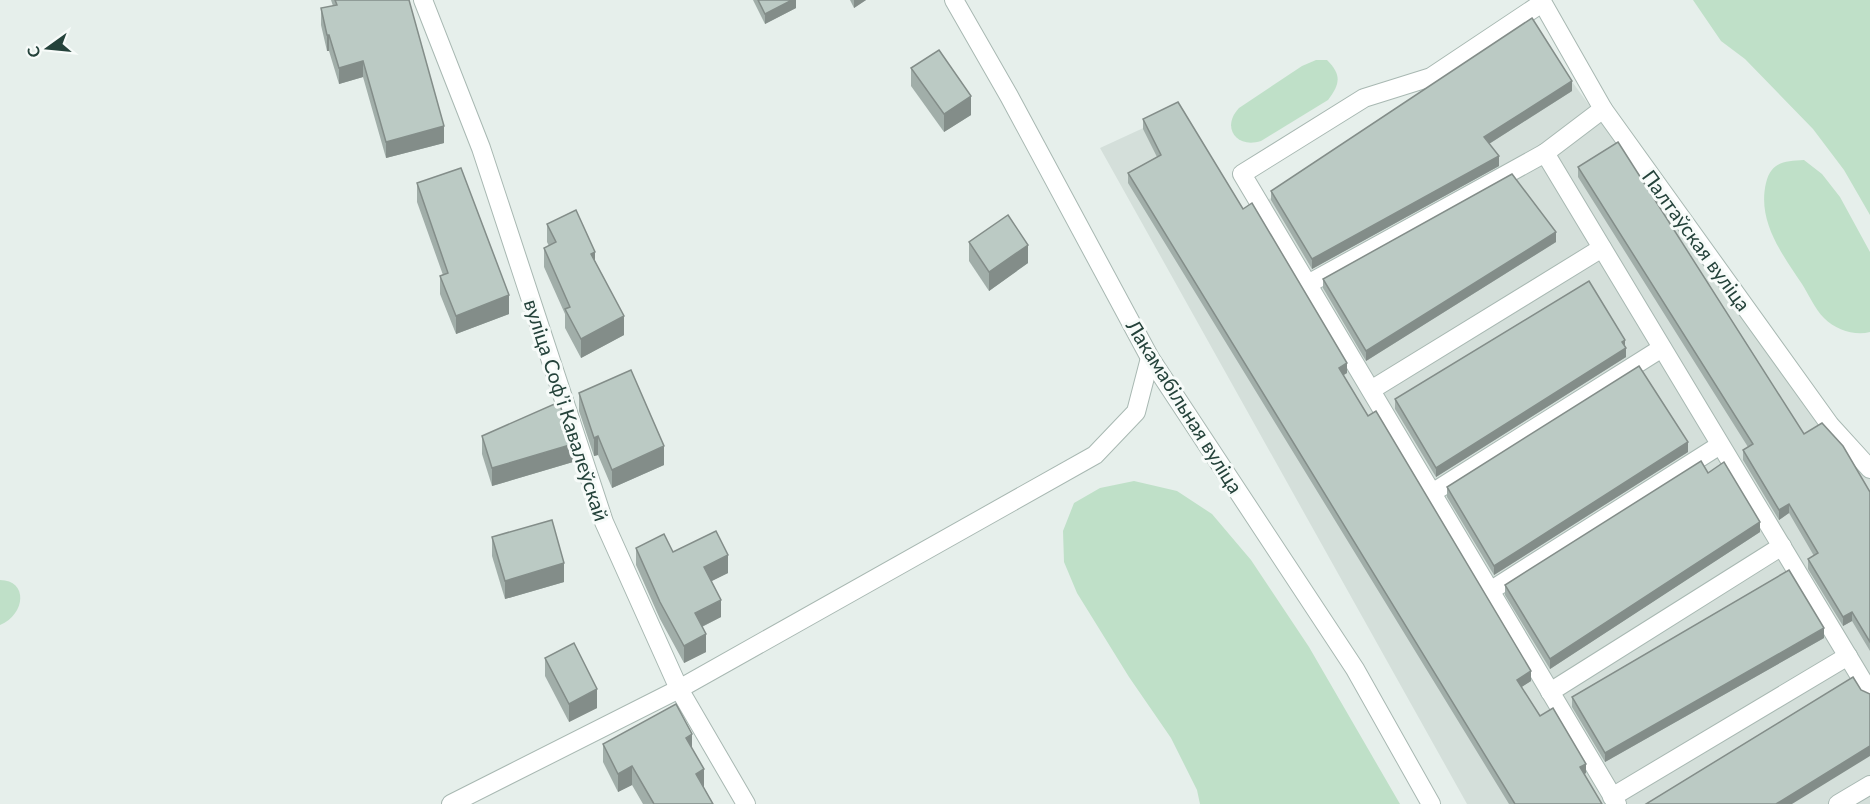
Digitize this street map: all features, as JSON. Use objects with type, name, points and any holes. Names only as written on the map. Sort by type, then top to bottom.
[{"type":"street","name":"вуліца Софʼі Кавалеўскай","points":[[423,0],[481,148],[604,522],[679,689],[746,804]]},
{"type":"street","name":"Лакамабільная вуліца","points":[[954,0],[1009,96],[1150,358],[1355,669],[1431,804]]},
{"type":"street","points":[[1541,1],[1431,76],[1364,98],[1242,174],[1615,800],[1848,656]]},
{"type":"street","name":"Палтаўская вуліца","points":[[1541,1],[1604,109],[1830,424],[1870,469]]},
{"type":"street","points":[[1308,284],[1545,153],[1604,109]]},
{"type":"street","points":[[1545,153],[1870,693]]},
{"type":"street","points":[[1371,390],[1602,248]]},
{"type":"street","points":[[1432,493],[1662,348]]},
{"type":"street","points":[[451,804],[679,689],[1095,455],[1136,412],[1150,358]]},
{"type":"street","points":[[1490,591],[1720,445]]},
{"type":"street","points":[[1550,692],[1782,546]]},
{"type":"street","points":[[1838,804],[1870,784]]},
{"type":"shaded area","points":[[1532,27],[1827,430],[1870,479],[1870,804],[1467,804],[1100,148],[1178,112],[1242,217]]},
{"type":"green space","points":[[1693,0],[1870,0],[1870,215],[1844,170],[1813,129],[1745,59],[1721,41]]},
{"type":"green space","points":[[1316,60],[1327,60],[1337,75],[1337,84],[1328,100],[1261,141],[1244,142],[1234,135],[1231,122],[1239,108],[1302,66]]},
{"type":"green space","points":[[1804,160],[1822,174],[1840,197],[1870,252],[1870,332],[1846,331],[1834,326],[1824,318],[1779,249],[1768,224],[1764,197],[1768,176],[1779,164]]},
{"type":"green space","points":[[1134,481],[1177,491],[1212,514],[1251,560],[1309,647],[1400,804],[1200,804],[1197,790],[1171,738],[1129,677],[1077,593],[1064,562],[1063,531],[1074,503],[1100,488]]},
{"type":"green space","points":[[0,580],[9,581],[15,585],[20,598],[15,613],[0,625]]},
{"type":"building","points":[[335,0],[409,0],[444,126],[386,142],[363,61],[339,68],[329,35],[327,35],[321,8],[337,5]]},
{"type":"building","points":[[758,0],[792,0],[765,14]]},
{"type":"building","points":[[1532,18],[1572,81],[1484,137],[1499,156],[1312,259],[1271,191]]},
{"type":"building","points":[[939,50],[971,96],[944,114],[911,68]]},
{"type":"building","points":[[1178,102],[1243,209],[1252,203],[1347,363],[1339,368],[1368,416],[1376,411],[1531,671],[1517,680],[1540,716],[1553,708],[1586,764],[1580,767],[1602,804],[1515,804],[1128,173],[1161,155],[1143,119]]},
{"type":"building","points":[[1618,142],[1804,434],[1822,423],[1843,446],[1870,492],[1870,642],[1852,612],[1843,617],[1808,559],[1818,553],[1789,504],[1779,510],[1743,450],[1753,444],[1578,167]]},
{"type":"building","points":[[461,168],[509,295],[456,316],[440,276],[448,273],[417,183]]},
{"type":"building","points":[[1512,174],[1556,232],[1366,351],[1323,279]]},
{"type":"building","points":[[576,210],[595,252],[591,254],[624,316],[581,339],[565,309],[570,307],[544,248],[556,242],[547,224]]},
{"type":"building","points":[[1008,215],[1028,245],[989,272],[969,242]]},
{"type":"building","points":[[1589,281],[1625,340],[1622,342],[1626,348],[1436,468],[1395,399]]},
{"type":"building","points":[[1639,366],[1688,442],[1494,566],[1447,487]]},
{"type":"building","points":[[631,370],[664,446],[612,470],[598,436],[594,438],[579,393]]},
{"type":"building","points":[[559,402],[573,444],[492,468],[482,436]]},
{"type":"building","points":[[1701,461],[1708,473],[1724,462],[1760,522],[1550,659],[1505,585]]},
{"type":"building","points":[[552,520],[564,563],[505,581],[492,537]]},
{"type":"building","points":[[716,531],[728,555],[704,567],[721,600],[695,613],[706,634],[684,646],[660,602],[636,548],[664,534],[673,552]]},
{"type":"building","points":[[1789,570],[1824,628],[1605,753],[1572,697]]},
{"type":"building","points":[[574,643],[597,689],[569,704],[545,658]]},
{"type":"building","points":[[1853,677],[1861,690],[1870,694],[1870,746],[1776,804],[1646,804]]},
{"type":"building","points":[[676,704],[692,734],[686,738],[704,769],[696,774],[713,804],[654,804],[632,766],[618,774],[603,744]]}]
